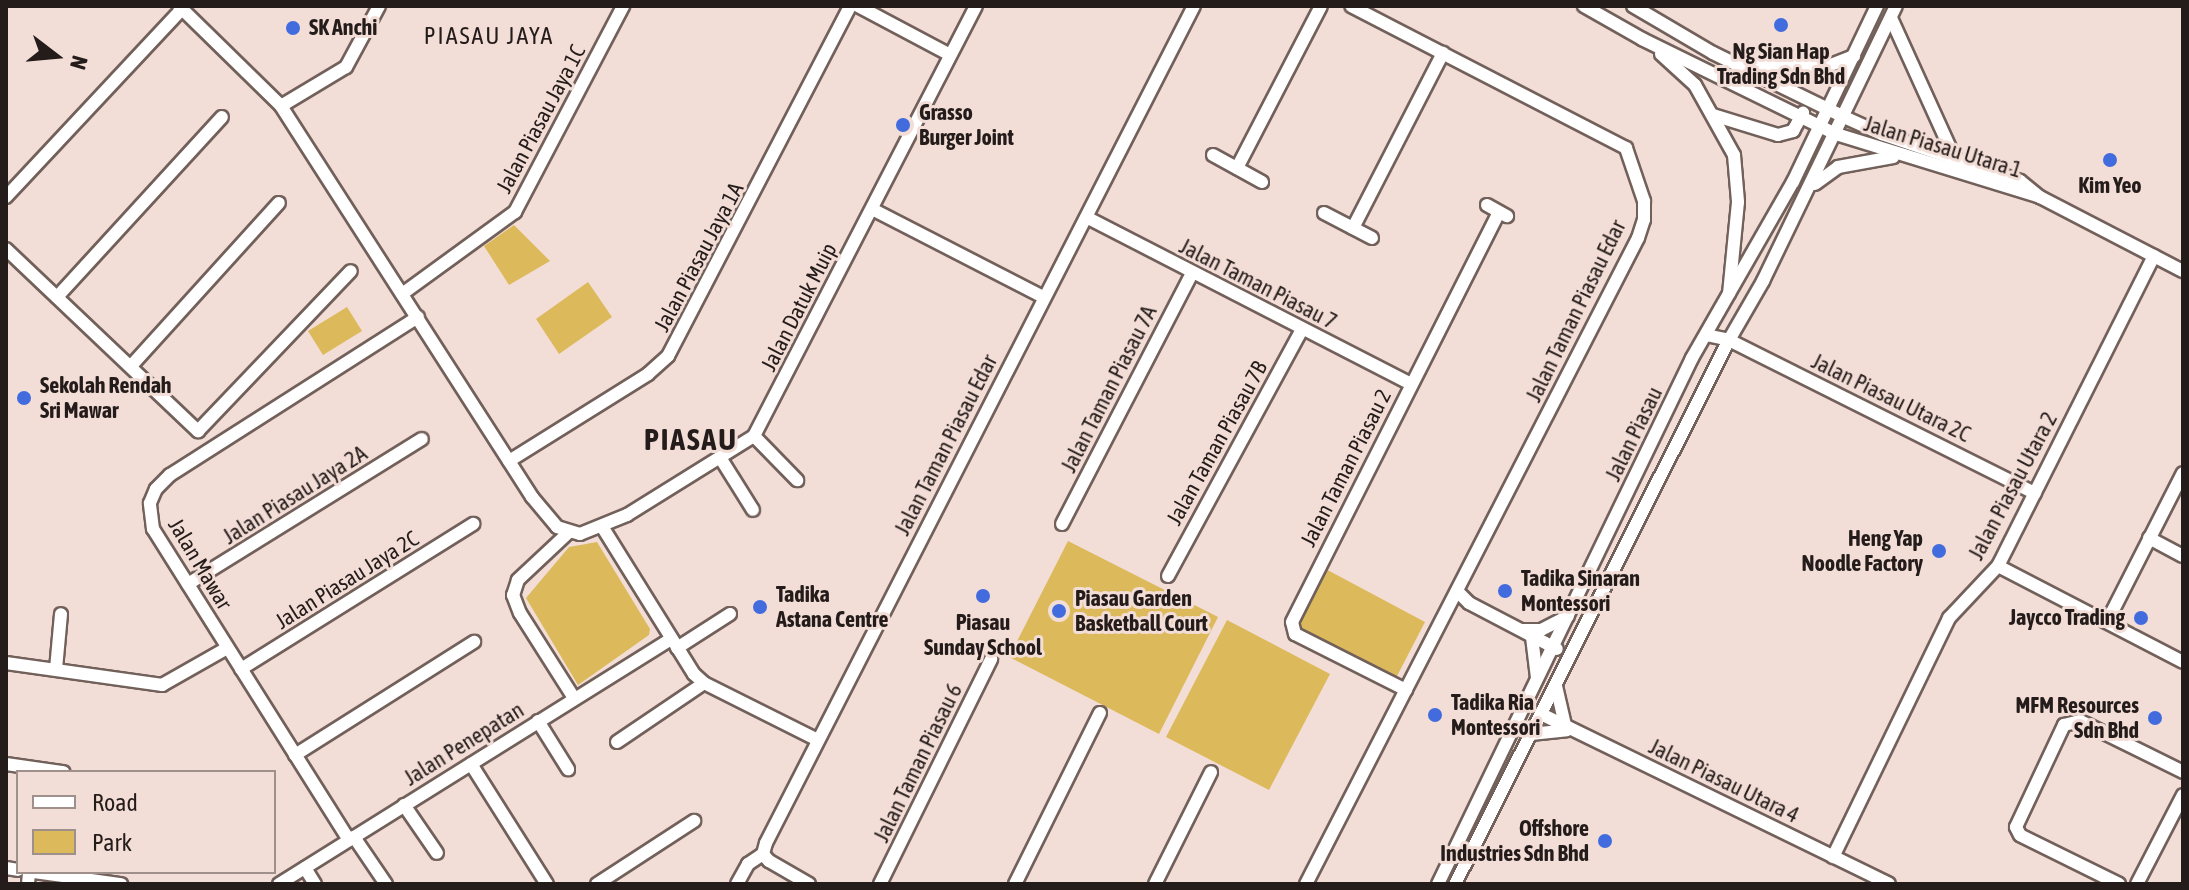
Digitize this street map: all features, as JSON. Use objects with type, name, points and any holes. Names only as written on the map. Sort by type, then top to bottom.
[{"type":"street","points":[[281,106],[346,67],[379,6]]},
{"type":"street","name":"Jalan Piasau Jaya 1C","points":[[402,294],[515,212],[623,6]]},
{"type":"street","name":"Jalan Piasau Jaya 1A","points":[[509,461],[648,374],[668,356],[697,308],[850,6]]},
{"type":"street","points":[[858,6],[950,55]]},
{"type":"street","name":"Jalan Datuk Muip","points":[[568,533],[603,528],[721,459],[754,436],[976,6]]},
{"type":"street","name":"Jalan Taman Piasau Edar","points":[[737,884],[748,864],[763,854],[1043,297],[1088,218],[1194,6]]},
{"type":"street","points":[[1237,168],[1321,6]]},
{"type":"street","name":"Jalan Taman Piasau Edar","points":[[1306,884],[1638,238],[1644,220],[1644,201],[1626,148],[1351,6]]},
{"type":"street","points":[[1584,6],[1642,39],[1685,73],[1713,115],[1734,155],[1738,202],[1728,297]]},
{"type":"street","name":"Jalan Piasau Utara 1","points":[[1633,6],[1734,63],[1844,117],[1882,134],[2020,181],[2040,197]]},
{"type":"street","name":"Jalan Piasau","points":[[1438,884],[1692,358],[1793,182],[1877,6]]},
{"type":"street","points":[[7,193],[180,8],[281,106],[545,516],[568,533],[518,580],[513,595],[520,613],[574,698]]},
{"type":"street","points":[[1729,340],[1836,134],[1894,12]]},
{"type":"street","points":[[1894,12],[1954,157]]},
{"type":"street","name":"Jalan Piasau Utara 1","points":[[1642,39],[1836,134],[2040,197],[2183,271]]},
{"type":"street","points":[[1353,228],[1443,53]]},
{"type":"street","points":[[1734,63],[1828,66],[1854,56]]},
{"type":"street","points":[[1713,115],[1778,135],[1793,131],[1809,100]]},
{"type":"street","points":[[57,297],[222,117]]},
{"type":"street","points":[[1213,155],[1262,182]]},
{"type":"street","points":[[1806,192],[1838,167],[1875,158],[1905,156]]},
{"type":"street","points":[[131,366],[279,203]]},
{"type":"street","points":[[872,209],[1043,297]]},
{"type":"street","name":"Jalan Taman Piasau 2","points":[[1406,690],[1295,634],[1292,622],[1498,211]]},
{"type":"street","points":[[1324,213],[1372,238]]},
{"type":"street","name":"Jalan Taman Piasau 7","points":[[1088,218],[1411,384]]},
{"type":"street","points":[[6,249],[214,447]]},
{"type":"street","name":"Jalan Piasau Utara 2","points":[[1833,857],[1949,618],[1998,566],[2154,256]]},
{"type":"street","points":[[198,431],[351,271]]},
{"type":"street","name":"Jalan Taman Piasau 7A","points":[[1062,524],[1192,273]]},
{"type":"street","points":[[1719,357],[1750,351],[1746,312]]},
{"type":"street","name":"Jalan Mawar","points":[[386,884],[351,839],[295,755],[153,529],[150,503],[156,489],[170,475],[418,317]]},
{"type":"street","name":"Jalan Taman Piasau 7B","points":[[1168,576],[1302,329]]},
{"type":"street","name":"Jalan Piasau Utara 2C","points":[[1706,335],[1729,340],[2035,493]]},
{"type":"street","name":"Jalan Piasau","points":[[1455,884],[1729,340]]},
{"type":"street","points":[[1686,428],[1714,355],[1704,350],[1692,358]]},
{"type":"street","points":[[754,436],[797,480]]},
{"type":"street","name":"Jalan Piasau Jaya 2A","points":[[188,584],[422,439]]},
{"type":"street","points":[[721,459],[753,510]]},
{"type":"street","points":[[2107,622],[2183,473]]},
{"type":"street","name":"Jalan Piasau Jaya 2C","points":[[241,669],[473,524]]},
{"type":"street","points":[[603,528],[674,643],[704,683],[818,740]]},
{"type":"street","points":[[2149,538],[2183,556]]},
{"type":"street","points":[[1998,566],[2183,662]]},
{"type":"street","points":[[1457,591],[1469,603],[1553,648],[1562,649],[1576,643]]},
{"type":"street","points":[[56,669],[61,614]]},
{"type":"street","name":"Jalan Penepatan","points":[[279,884],[574,698],[730,614]]},
{"type":"street","points":[[1519,630],[1541,630],[1569,615]]},
{"type":"street","points":[[1532,637],[1537,681]]},
{"type":"street","points":[[295,755],[474,642]]},
{"type":"street","points":[[6,663],[162,685],[227,648]]},
{"type":"street","name":"Jalan Taman Piasau 6","points":[[880,884],[991,659]]},
{"type":"street","points":[[1531,734],[1568,727],[1556,682]]},
{"type":"street","points":[[617,742],[704,683]]},
{"type":"street","points":[[1015,884],[1100,713]]},
{"type":"street","points":[[1519,719],[1541,714]]},
{"type":"street","name":"Jalan Piasau Utara 4","points":[[1541,714],[1889,884]]},
{"type":"street","points":[[538,721],[568,769]]},
{"type":"street","points":[[2119,884],[2020,835],[2016,827],[2064,725],[2080,721],[2183,772]]},
{"type":"street","points":[[6,764],[49,770]]},
{"type":"street","points":[[471,764],[547,884]]},
{"type":"street","points":[[1155,884],[1211,772]]},
{"type":"street","points":[[2137,884],[2183,795]]},
{"type":"street","points":[[404,805],[437,853]]},
{"type":"street","points":[[597,884],[694,821]]},
{"type":"street","points":[[763,854],[778,868],[809,884]]},
{"type":"street","points":[[305,868],[315,884]]},
{"type":"street","points":[[43,874],[121,884]]},
{"type":"green space","points":[[514,225],[550,261],[509,285],[484,246]]},
{"type":"green space","points":[[588,282],[612,317],[559,354],[536,319]]},
{"type":"green space","points":[[347,307],[362,331],[323,355],[308,331]]},
{"type":"green space","points":[[1068,541],[1218,617],[1159,734],[1009,657]]},
{"type":"green space","points":[[597,542],[650,629],[649,635],[578,685],[526,598],[569,547]]},
{"type":"green space","points":[[1320,566],[1425,622],[1395,680],[1289,625]]},
{"type":"green space","points":[[1227,620],[1330,674],[1269,790],[1166,737]]},
{"type":"place","name":"Ng Sian Hap Trading Sdn Bhd","points":[[1781,25]]},
{"type":"place","name":"SK Anchi","points":[[293,28]]},
{"type":"place","name":"Grasso Burger Joint","points":[[903,125]]},
{"type":"place","name":"Kim Yeo","points":[[2110,160]]},
{"type":"place","name":"Sekolah Rendah Sri Mawar","points":[[24,398]]},
{"type":"place","name":"Heng Yap Noodle Factory","points":[[1939,551]]},
{"type":"place","name":"Tadika Sinaran Montessori","points":[[1505,591]]},
{"type":"place","name":"Piasau Sunday School","points":[[983,596]]},
{"type":"place","name":"Tadika Astana Centre","points":[[760,607]]},
{"type":"place","name":"Piasau Garden Basketball Court","points":[[1059,611]]},
{"type":"place","name":"Jaycco Trading","points":[[2141,618]]},
{"type":"place","name":"Tadika Ria Montessori","points":[[1435,715]]},
{"type":"place","name":"MFM Resources Sdn Bhd","points":[[2155,718]]},
{"type":"place","name":"Offshore Industries Sdn Bhd","points":[[1605,841]]},
{"type":"district","name":"PIASAU JAYA","points":[[489,36]]},
{"type":"district","name":"PIASAU","points":[[691,439]]}]
